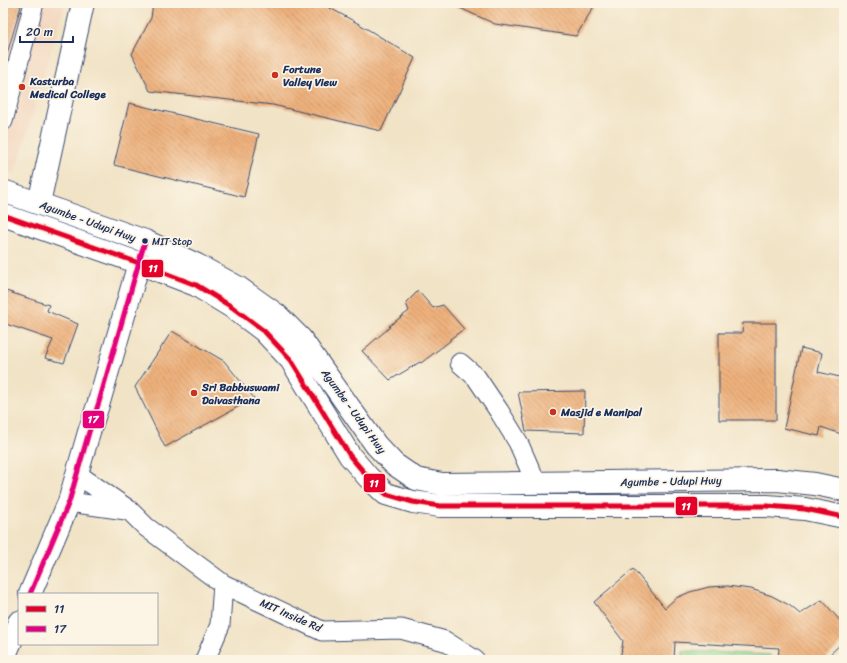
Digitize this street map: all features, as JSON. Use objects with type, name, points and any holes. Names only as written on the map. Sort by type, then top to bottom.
[{"type":"main road","points":[[38,203],[83,3]]},
{"type":"main road","name":"Agumbe - Udupi Hwy","points":[[3,191],[145,241],[197,265],[239,288],[277,315],[301,339],[376,445],[394,464],[416,479],[442,484],[777,480],[815,484],[844,490]]},
{"type":"main road","name":"Agumbe - Udupi Hwy","points":[[3,215],[139,263],[196,285],[232,307],[264,331],[292,360],[350,456],[368,477],[386,494],[413,502],[440,506],[767,506],[805,509],[844,517]]},
{"type":"main road","points":[[30,593],[69,502],[145,241]]},
{"type":"main road","points":[[3,660],[18,624]]},
{"type":"street","points":[[3,121],[34,3]]},
{"type":"street","points":[[460,363],[476,377],[500,411],[518,442],[536,483]]},
{"type":"street","name":"MIT Inside Rd","points":[[77,474],[129,510],[146,527],[223,584],[322,631],[401,629],[446,641],[475,660]]},
{"type":"street","points":[[69,502],[129,510]]},
{"type":"street","points":[[205,660],[220,625],[223,584]]},
{"type":"shaded area","name":"Kasturba Medical College","points":[[3,3],[65,3],[15,174],[3,171]]},
{"type":"green space","points":[[682,651],[770,655],[770,660],[682,660]]},
{"type":"building","points":[[3,3],[12,3],[21,6],[7,54],[3,54]]},
{"type":"building","name":"Fortune Valley View","points":[[153,3],[321,3],[415,58],[381,131],[273,105],[150,91],[132,54],[151,18]]},
{"type":"building","points":[[449,3],[596,3],[576,36],[495,24]]},
{"type":"building","points":[[129,103],[259,134],[244,197],[114,165]]},
{"type":"building","points":[[3,290],[49,305],[47,311],[78,324],[64,363],[45,358],[53,340],[3,323]]},
{"type":"building","points":[[418,291],[433,308],[443,305],[464,329],[421,363],[420,362],[390,380],[362,351],[390,327],[389,326],[409,311],[406,303]]},
{"type":"building","points":[[743,323],[776,323],[776,420],[719,420],[719,333],[742,333]]},
{"type":"building","name":"Sri Babbuswami Daivasthana","points":[[172,331],[224,361],[254,398],[165,447],[135,387]]},
{"type":"building","points":[[801,348],[822,353],[818,372],[844,378],[844,435],[821,427],[819,436],[784,428]]},
{"type":"building","name":"Masjid e Manipal","points":[[585,391],[584,433],[526,431],[518,392]]},
{"type":"building","points":[[633,569],[665,608],[676,598],[690,592],[709,587],[727,586],[751,589],[772,596],[789,605],[800,614],[822,600],[844,625],[844,641],[824,660],[778,660],[779,648],[675,642],[674,660],[620,660],[623,641],[594,602]]},
{"type":"transit line","name":"11","points":[[3,215],[139,263],[196,285],[232,307],[264,331],[291,360],[350,456],[368,477],[386,494],[413,502],[440,506],[767,506],[805,509],[844,517]]},
{"type":"transit line","name":"17","points":[[30,593],[69,502],[145,241]]},
{"type":"place","name":"Fortune Valley View","points":[[275,75]]},
{"type":"place","name":"Kasturba Medical College","points":[[22,87]]},
{"type":"place","name":"MIT Stop","points":[[145,241]]},
{"type":"place","name":"Sri Babbuswami Daivasthana","points":[[194,393]]},
{"type":"place","name":"Masjid e Manipal","points":[[553,412]]}]
